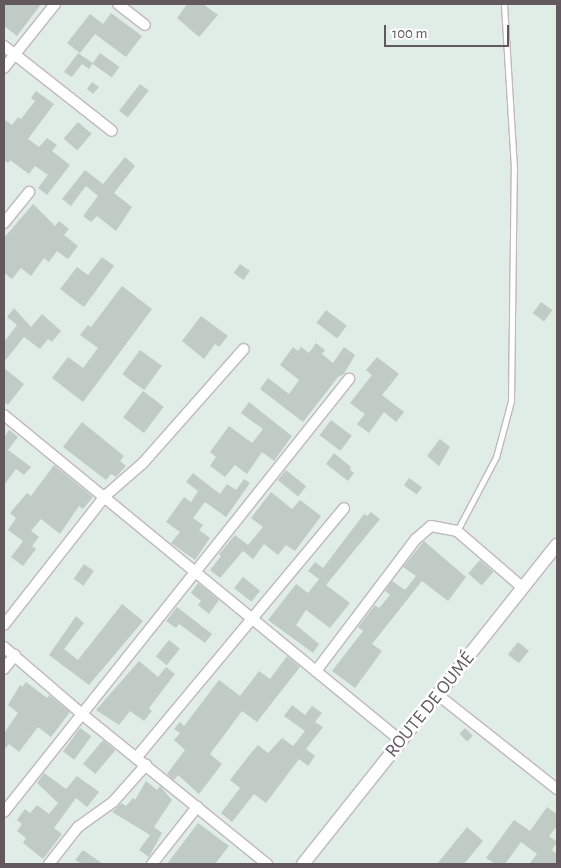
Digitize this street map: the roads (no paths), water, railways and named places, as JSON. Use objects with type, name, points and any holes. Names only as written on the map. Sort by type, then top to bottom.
[{"type":"street","points":[[4,68],[55,4]]},
{"type":"street","points":[[118,4],[145,25]]},
{"type":"street","points":[[4,46],[112,131]]},
{"type":"street","points":[[4,223],[29,192]]},
{"type":"street","points":[[4,625],[105,496],[143,463],[244,349]]},
{"type":"street","points":[[4,812],[349,379]]},
{"type":"street","points":[[5,419],[105,496],[401,741]]},
{"type":"street","points":[[136,758],[253,620],[344,508]]},
{"type":"street","points":[[316,671],[416,539],[431,526],[457,531],[523,588]]},
{"type":"street","name":"ROUTE DE OUMÉ","points":[[304,864],[557,545]]},
{"type":"street","points":[[4,646],[83,715],[267,864]]},
{"type":"street","points":[[4,669],[15,655]]},
{"type":"street","points":[[438,695],[557,789]]},
{"type":"street","points":[[49,864],[78,827],[113,802],[146,765]]},
{"type":"street","points":[[152,864],[197,807]]},
{"type":"lane","points":[[457,531],[496,458],[511,401],[514,168],[504,4]]}]
